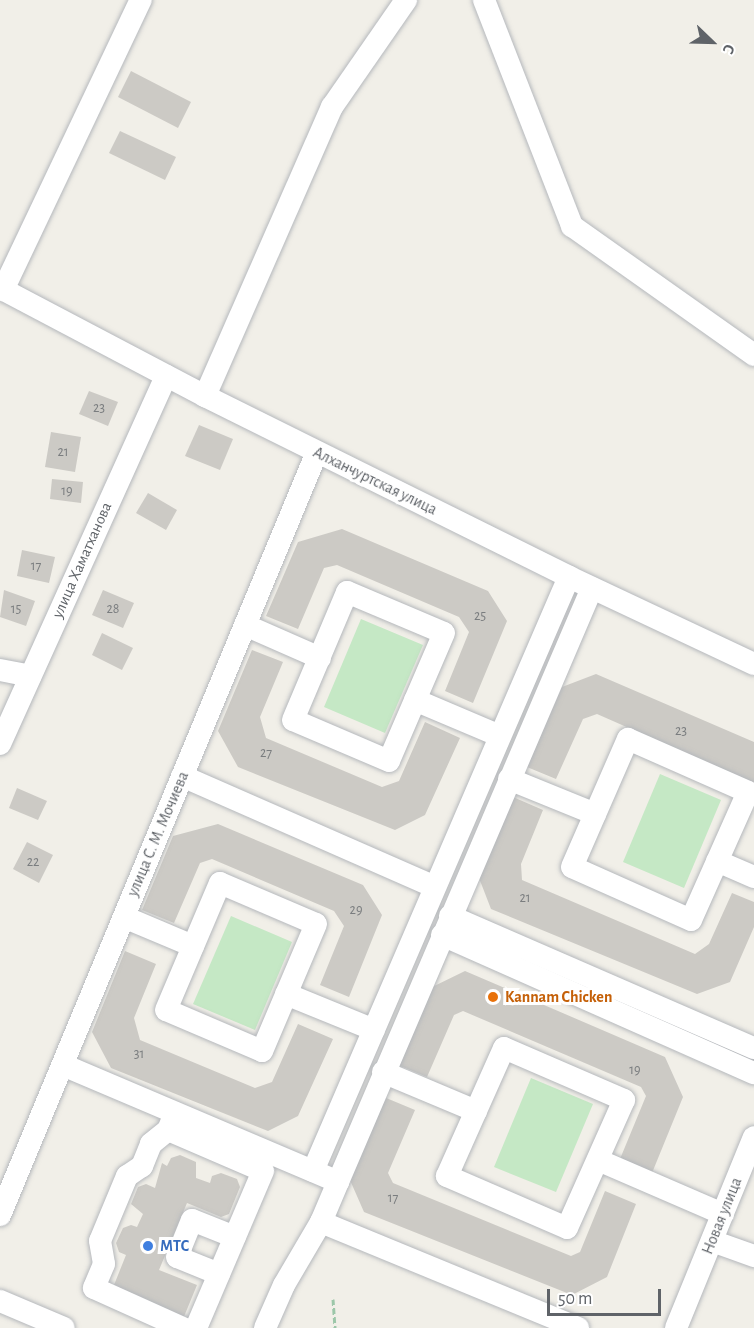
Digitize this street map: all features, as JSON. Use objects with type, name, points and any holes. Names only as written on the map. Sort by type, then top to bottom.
[{"type":"street","points":[[2,289],[141,0]]},
{"type":"street","points":[[205,396],[332,108],[406,0]]},
{"type":"street","points":[[484,0],[572,226],[754,355]]},
{"type":"street","name":"Алханчуртская улица","points":[[2,289],[166,376],[317,452],[569,577],[754,664]]},
{"type":"street","name":"улица Хаматханова","points":[[0,744],[166,376]]},
{"type":"street","name":"улица С. М. Мочиева","points":[[0,1215],[317,452]]},
{"type":"street","points":[[313,1172],[569,577]]},
{"type":"street","points":[[265,1328],[284,1285],[321,1222],[383,1072],[592,588]]},
{"type":"street","points":[[347,592],[444,633],[415,700],[389,761],[293,720],[347,592]]},
{"type":"street","points":[[245,625],[320,658]]},
{"type":"street","points":[[0,670],[30,676]]},
{"type":"street","points":[[415,700],[500,736]]},
{"type":"street","points":[[628,739],[748,792],[717,861],[691,920],[572,867],[628,739]]},
{"type":"street","points":[[182,776],[435,887]]},
{"type":"street","points":[[509,779],[595,814]]},
{"type":"street","points":[[717,861],[754,876]]},
{"type":"street","points":[[220,883],[316,924],[286,994],[262,1051],[166,1010],[220,883]]},
{"type":"street","points":[[124,917],[193,946]]},
{"type":"street","points":[[446,925],[754,1048]]},
{"type":"street","points":[[446,925],[754,1073]]},
{"type":"street","points":[[286,994],[374,1030]]},
{"type":"street","points":[[504,1048],[624,1100],[598,1160],[567,1228],[447,1176],[504,1048]]},
{"type":"street","points":[[63,1065],[263,1171],[196,1328]]},
{"type":"street","points":[[383,1072],[476,1112]]},
{"type":"street","points":[[172,1121],[338,1182]]},
{"type":"street","points":[[172,1121],[152,1144],[142,1166],[127,1176],[100,1241],[104,1264],[94,1288],[183,1328]]},
{"type":"street","name":"Новая улица","points":[[676,1328],[752,1147]]},
{"type":"street","points":[[598,1160],[723,1214]]},
{"type":"street","points":[[219,1274],[177,1257],[192,1220],[235,1237]]},
{"type":"street","points":[[321,1222],[578,1328]]},
{"type":"street","points":[[712,1241],[754,1256]]},
{"type":"street","points":[[0,1301],[64,1328]]},
{"type":"path","points":[[333,1299],[335,1328]]},
{"type":"green space","points":[[361,619],[423,645],[385,733],[324,707]]},
{"type":"green space","points":[[660,774],[721,800],[684,888],[623,862]]},
{"type":"green space","points":[[231,916],[292,942],[255,1030],[193,1004]]},
{"type":"green space","points":[[531,1078],[593,1104],[556,1192],[494,1167]]},
{"type":"building","points":[[131,71],[191,102],[178,128],[118,97]]},
{"type":"building","points":[[120,131],[176,157],[165,180],[109,153]]},
{"type":"building","points":[[89,391],[118,402],[108,426],[79,414]]},
{"type":"building","points":[[199,425],[233,439],[220,470],[185,456]]},
{"type":"building","points":[[51,432],[81,437],[75,472],[45,467]]},
{"type":"building","points":[[52,479],[83,482],[81,503],[50,499]]},
{"type":"building","points":[[148,493],[177,510],[166,530],[136,513]]},
{"type":"building","points":[[342,529],[488,591],[507,621],[473,703],[445,691],[469,632],[459,617],[337,565],[324,568],[298,629],[266,616],[298,542]]},
{"type":"building","points":[[22,550],[55,557],[49,583],[17,576]]},
{"type":"building","points":[[4,590],[35,601],[26,626],[0,617]]},
{"type":"building","points":[[103,590],[134,603],[123,628],[92,615]]},
{"type":"building","points":[[102,633],[133,648],[122,670],[92,655]]},
{"type":"building","points":[[252,650],[283,662],[260,717],[266,738],[382,787],[399,781],[425,722],[460,738],[425,815],[395,830],[238,767],[218,731]]},
{"type":"building","points":[[596,674],[754,742],[754,783],[597,714],[583,719],[556,779],[527,767],[562,687]]},
{"type":"building","points":[[17,788],[47,801],[38,820],[9,808]]},
{"type":"building","points":[[513,797],[543,810],[521,864],[522,880],[695,954],[709,944],[732,893],[754,902],[754,927],[730,982],[697,994],[491,909],[479,878]]},
{"type":"building","points":[[218,824],[363,885],[382,915],[349,997],[320,985],[344,926],[334,911],[212,859],[200,863],[174,923],[142,910],[173,836]]},
{"type":"building","points":[[27,842],[53,855],[39,883],[13,869]]},
{"type":"building","points":[[125,951],[156,964],[134,1018],[140,1040],[255,1088],[272,1082],[298,1024],[333,1039],[298,1116],[268,1131],[111,1068],[92,1032]]},
{"type":"building","points":[[465,971],[665,1057],[683,1097],[652,1173],[620,1159],[646,1096],[641,1087],[463,1011],[454,1015],[427,1077],[393,1063],[424,991]]},
{"type":"building","points":[[379,1095],[415,1110],[388,1173],[393,1183],[571,1256],[580,1252],[605,1191],[636,1204],[607,1277],[572,1295],[364,1212],[346,1171]]},
{"type":"building","points":[[180,1155],[196,1162],[196,1178],[210,1183],[212,1176],[221,1173],[237,1179],[240,1187],[229,1214],[221,1217],[187,1203],[159,1270],[197,1285],[183,1319],[112,1290],[126,1255],[119,1252],[116,1243],[123,1228],[131,1225],[137,1227],[143,1214],[131,1204],[138,1187],[146,1184],[155,1188],[162,1163],[167,1166],[171,1158]]},
{"type":"place","name":"Kannam Chicken","points":[[493,997]]},
{"type":"place","name":"МТС","points":[[148,1246]]}]
